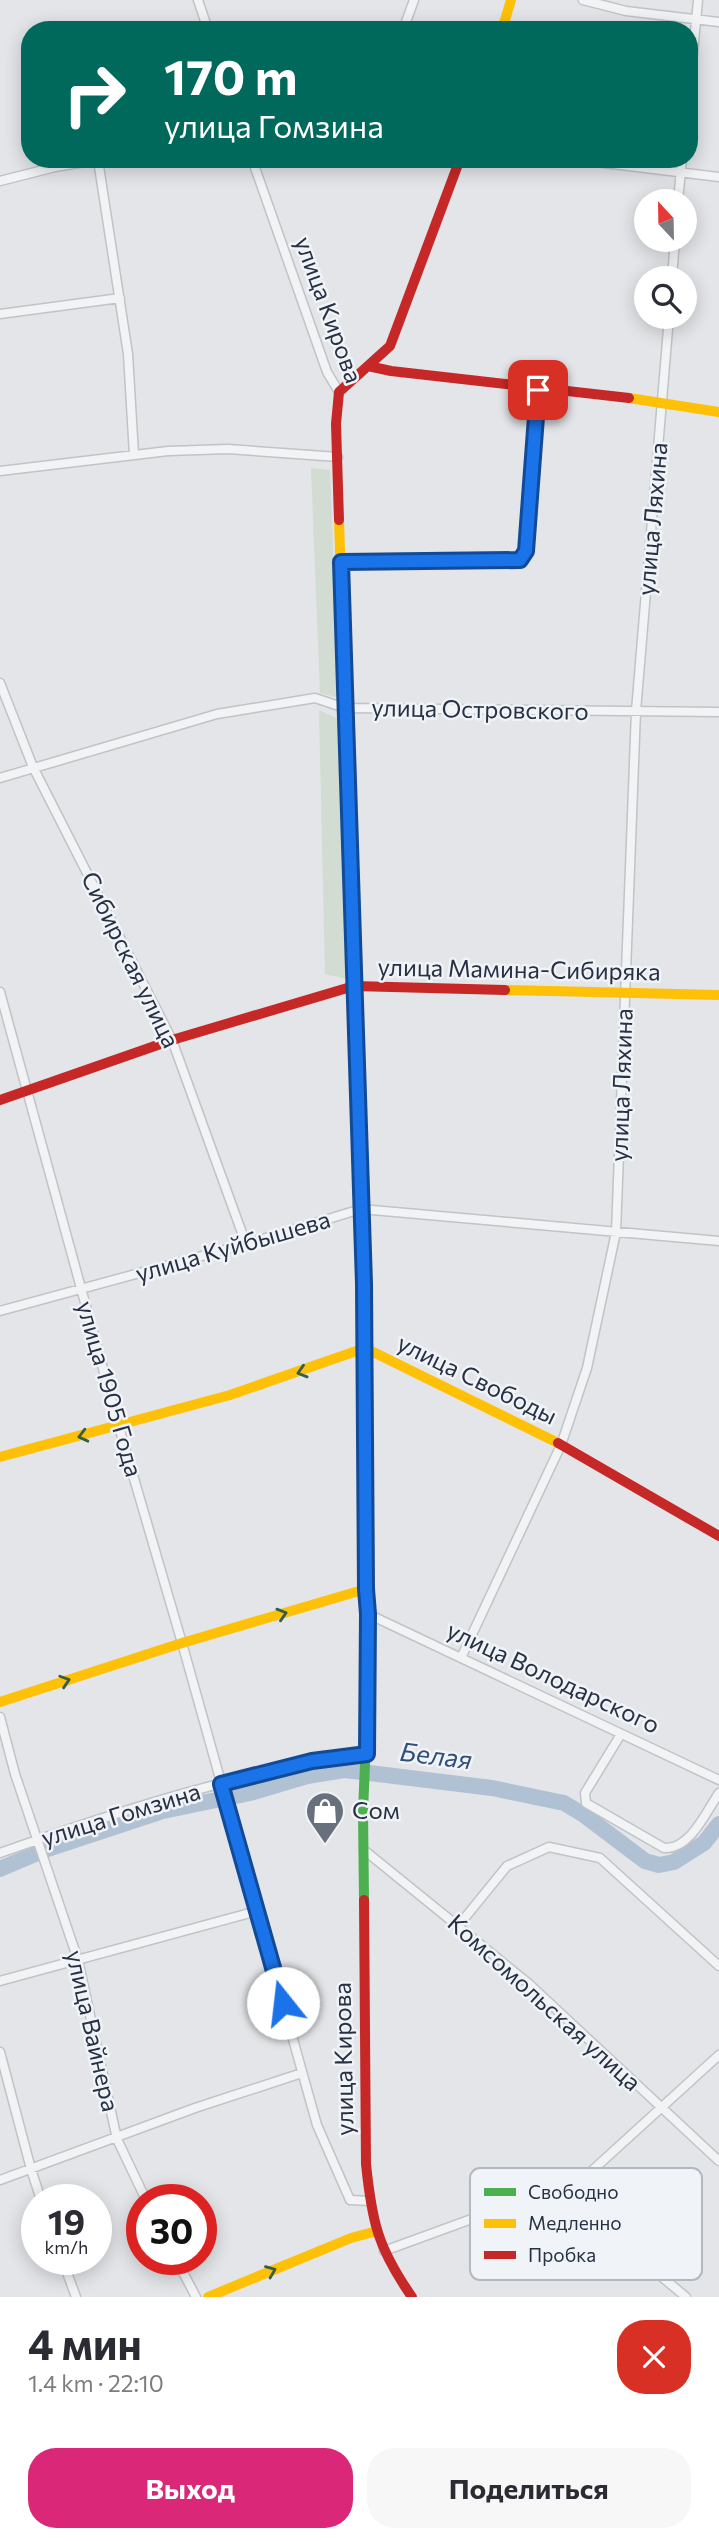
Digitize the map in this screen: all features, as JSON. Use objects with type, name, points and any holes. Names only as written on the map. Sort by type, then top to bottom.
[{"type":"main road","points":[[505,21],[511,0]]},
{"type":"main road","points":[[339,392],[390,346],[457,168]]},
{"type":"main road","points":[[368,366],[538,390],[663,402],[719,412]]},
{"type":"main road","name":"улица Кирова","points":[[339,392],[336,424],[365,1348],[368,1614],[367,1754],[363,1811],[366,2164],[377,2231],[384,2251],[412,2297]]},
{"type":"main road","name":"улица Мамина-Сибиряка","points":[[0,1100],[172,1040],[354,986],[719,995]]},
{"type":"main road","name":"улица Свободы","points":[[0,1457],[119,1427],[311,1370],[365,1348],[561,1445],[718,1535]]},
{"type":"main road","points":[[0,1702],[182,1643],[366,1589]]},
{"type":"main road","points":[[208,2297],[345,2240],[377,2231]]},
{"type":"street","points":[[198,0],[205,21]]},
{"type":"street","points":[[406,21],[414,0]]},
{"type":"street","points":[[583,0],[626,11],[719,22]]},
{"type":"street","points":[[696,21],[698,0]]},
{"type":"street","points":[[0,181],[51,168]]},
{"type":"street","points":[[101,168],[128,354],[134,455]]},
{"type":"street","name":"улица Кирова","points":[[256,168],[327,372],[339,392]]},
{"type":"street","points":[[647,168],[719,177]]},
{"type":"street","points":[[679,189],[681,168]]},
{"type":"street","points":[[0,314],[120,298]]},
{"type":"street","name":"улица Ляхина","points":[[461,1658],[561,1445],[587,1368],[617,1232],[636,712],[668,329]]},
{"type":"street","points":[[341,562],[520,560],[526,551],[538,390]]},
{"type":"street","points":[[0,471],[134,455],[228,449],[338,457]]},
{"type":"street","name":"Сибирская улица","points":[[0,683],[33,767],[172,1040],[246,1244]]},
{"type":"street","name":"улица Островского","points":[[0,778],[217,714],[315,698],[345,708],[719,712]]},
{"type":"street","name":"улица 1905 Года","points":[[0,992],[119,1427],[257,1911]]},
{"type":"street","name":"улица Куйбышева","points":[[0,1311],[246,1244],[362,1209],[719,1241]]},
{"type":"street","name":"улица Володарского","points":[[368,1614],[719,1780]]},
{"type":"street","points":[[0,1717],[15,1774],[38,1840]]},
{"type":"street","points":[[621,1734],[585,1793],[586,1803],[664,1848],[671,1849],[689,1838],[719,1793]]},
{"type":"street","name":"улица Гомзина","points":[[0,1853],[221,1784],[312,1761],[367,1754]]},
{"type":"street","name":"улица Вайнера","points":[[38,1840],[78,1960],[117,2139],[138,2184]]},
{"type":"street","points":[[459,1925],[506,1866],[549,1847],[600,1858],[719,1966]]},
{"type":"street","name":"Комсомольская улица","points":[[364,1850],[528,1983],[719,2161]]},
{"type":"street","points":[[0,1980],[257,1911],[317,2125],[349,2200],[370,2201]]},
{"type":"street","points":[[0,2052],[36,2184]]},
{"type":"street","points":[[595,2168],[719,2054]]},
{"type":"street","points":[[0,2180],[195,2108],[302,2073]]},
{"type":"street","points":[[384,2251],[470,2220]]},
{"type":"street","points":[[68,2275],[76,2297]]},
{"type":"street","points":[[184,2275],[196,2297]]},
{"type":"street","points":[[665,2280],[685,2297]]},
{"type":"shaded area","points":[[311,468],[330,470],[339,698],[320,693]]},
{"type":"shaded area","points":[[319,710],[338,719],[347,979],[325,974]]},
{"type":"waterway","name":"Белая","points":[[0,1869],[45,1850],[163,1811],[250,1793],[307,1776],[345,1770],[492,1788],[564,1803],[645,1861],[659,1865],[674,1862],[704,1843],[719,1824]]},
{"type":"traffic: fast","points":[[364,1900],[363,1811],[369,1672],[366,1515]]},
{"type":"traffic: slow","points":[[505,21],[511,0]]},
{"type":"traffic: slow","points":[[629,398],[719,412]]},
{"type":"traffic: slow","points":[[339,520],[357,1075]]},
{"type":"traffic: slow","points":[[505,990],[719,995]]},
{"type":"traffic: slow","points":[[0,1457],[230,1395],[365,1348],[558,1443]]},
{"type":"traffic: slow","points":[[0,1702],[182,1643],[366,1589]]},
{"type":"traffic: slow","points":[[208,2297],[351,2238],[377,2231]]},
{"type":"traffic: jam","points":[[339,520],[336,424],[339,392],[390,346],[457,168]]},
{"type":"traffic: jam","points":[[368,366],[391,371],[629,398]]},
{"type":"traffic: jam","points":[[0,1100],[172,1040],[354,986],[505,990]]},
{"type":"traffic: jam","points":[[357,1075],[364,1284],[366,1515]]},
{"type":"traffic: jam","points":[[558,1443],[719,1536]]},
{"type":"traffic: jam","points":[[364,1900],[368,2185],[378,2234],[391,2264],[412,2297]]},
{"type":"place","name":"Сом","points":[[325,1845]]},
{"type":"route","points":[[283,2003],[221,1784],[312,1761],[367,1754],[364,1284],[341,562],[520,560],[526,551],[538,390]]}]
